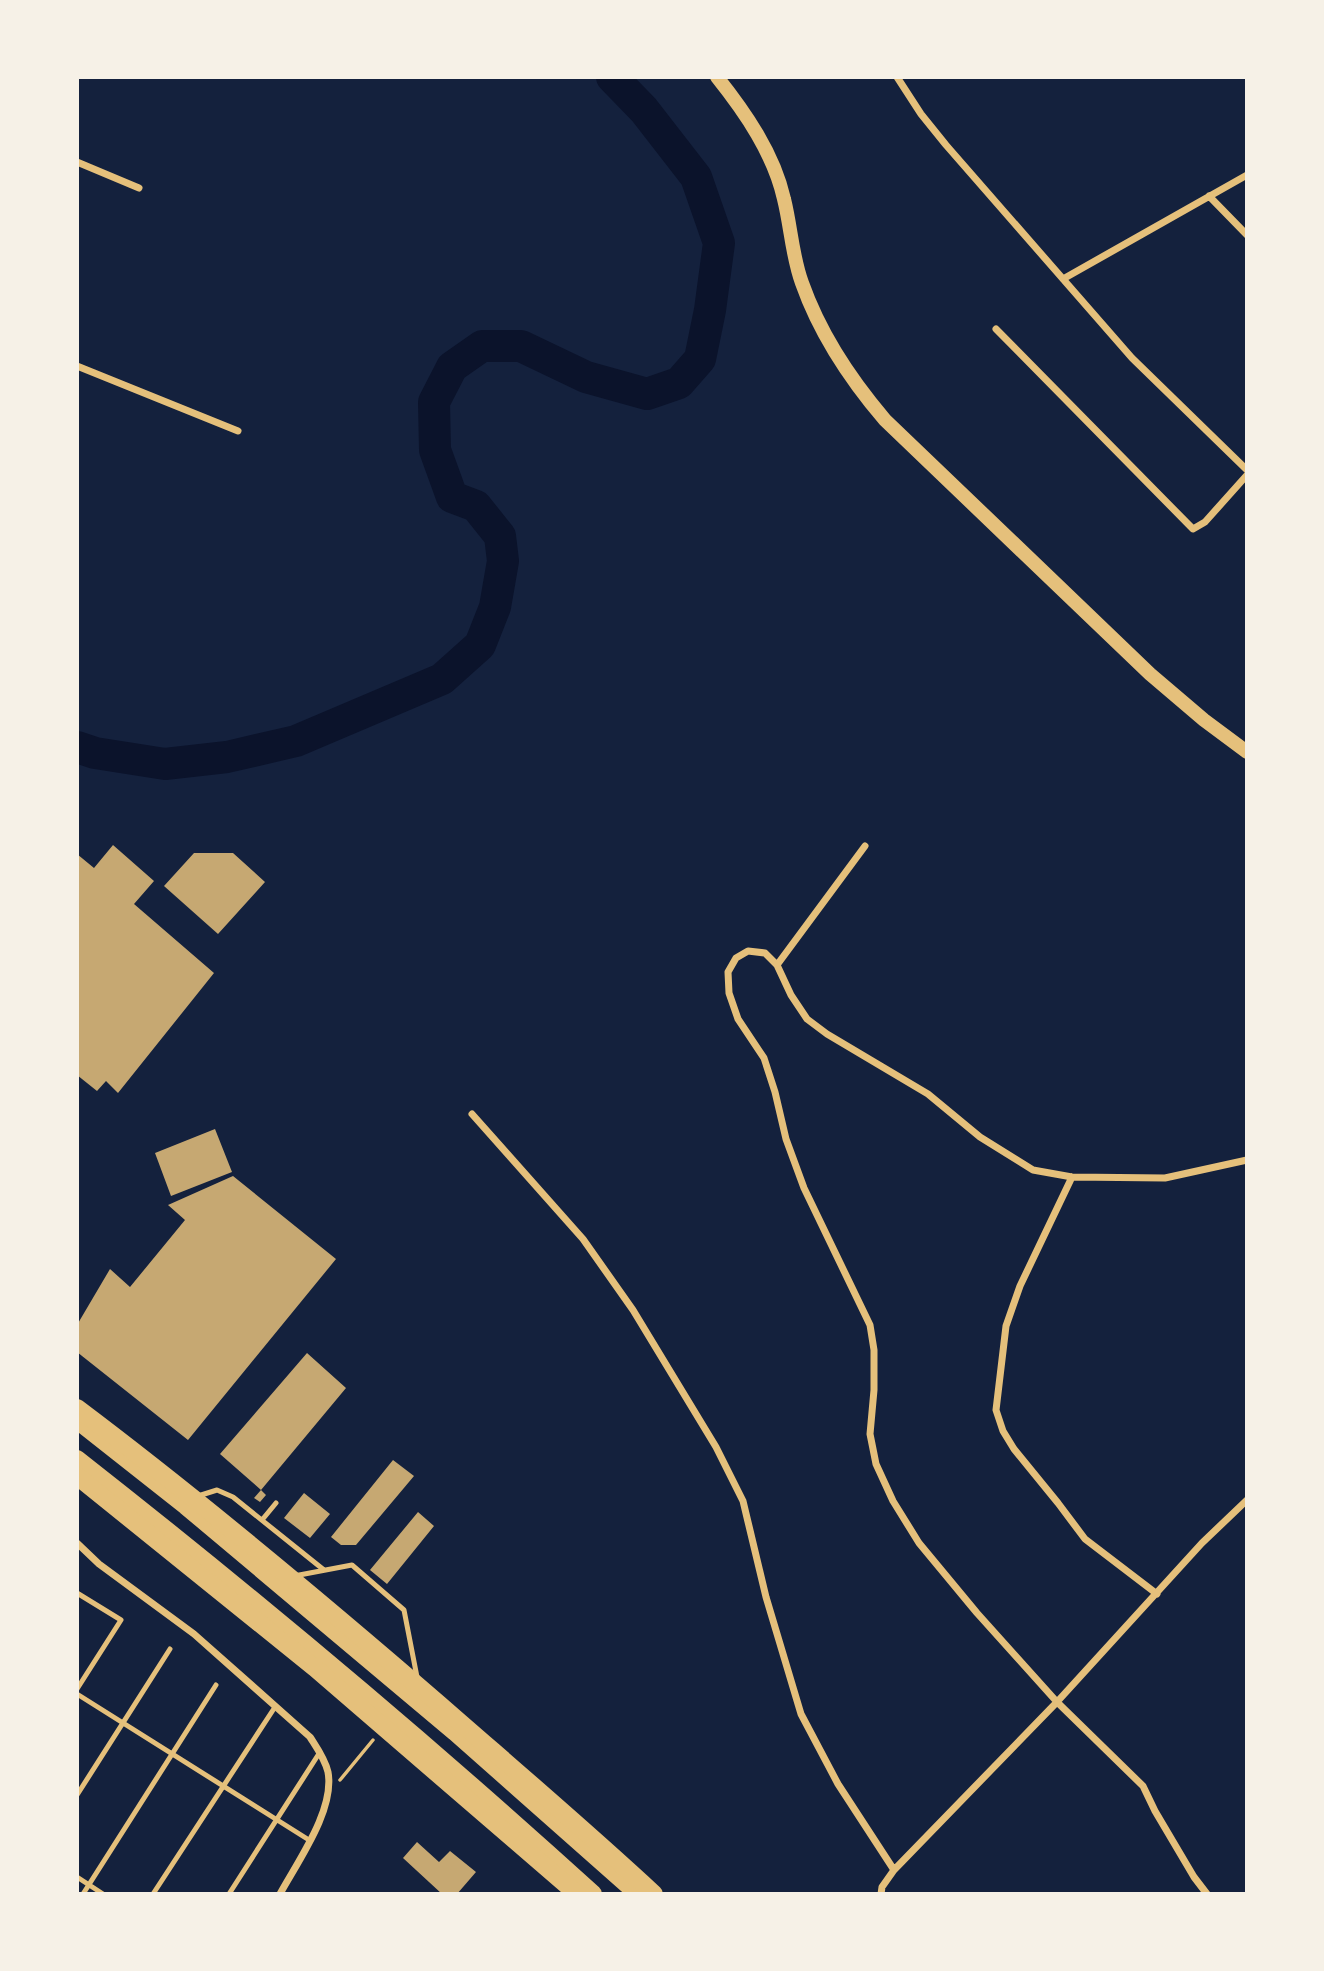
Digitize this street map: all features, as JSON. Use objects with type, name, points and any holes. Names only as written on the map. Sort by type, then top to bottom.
[{"type":"main road","points":[[717,77],[745,115],[770,160],[784,197],[795,261],[808,299],[836,355],[866,399],[1150,674],[1247,752]]},
{"type":"main road","points":[[77,1408],[194,1498],[290,1577],[588,1833],[654,1894]]},
{"type":"main road","points":[[77,1420],[186,1506],[455,1732],[638,1894]]},
{"type":"main road","points":[[77,1459],[209,1564],[435,1755],[593,1894]]},
{"type":"main road","points":[[77,1476],[196,1570],[384,1726],[577,1894]]},
{"type":"main road","points":[[362,1693],[369,1695],[381,1690],[384,1677],[381,1671]]},
{"type":"main road","points":[[435,1755],[430,1741],[434,1734],[447,1729],[455,1732]]},
{"type":"street","points":[[897,77],[921,114],[946,145],[1062,279],[1155,382],[1247,473],[1205,523],[1193,529],[996,329]]},
{"type":"street","points":[[77,162],[139,188]]},
{"type":"street","points":[[1062,279],[1247,175]]},
{"type":"street","points":[[1209,196],[1247,235]]},
{"type":"street","points":[[77,366],[237,431]]},
{"type":"street","points":[[777,965],[865,846]]},
{"type":"street","points":[[1207,1894],[1194,1877],[1143,1786],[1057,1702],[977,1613],[919,1543],[893,1502],[876,1464],[870,1434],[874,1350],[870,1325],[804,1188],[786,1139],[764,1058],[738,1019],[729,993],[728,972],[736,958],[748,951],[765,953],[777,965],[791,995],[807,1019],[827,1034],[928,1094],[980,1137],[1033,1170],[1072,1177],[1165,1178],[1247,1160]]},
{"type":"street","points":[[472,1114],[583,1239],[634,1310],[716,1447],[743,1501],[766,1597],[801,1714],[838,1784],[894,1870]]},
{"type":"street","points":[[1072,1177],[1020,1286],[1006,1326],[996,1410],[1003,1431],[1014,1449],[1084,1539],[1157,1594]]},
{"type":"street","points":[[881,1894],[882,1886],[894,1870],[1057,1702],[1202,1543],[1247,1500]]},
{"type":"street","points":[[77,1543],[99,1564],[194,1634],[310,1737],[320,1752],[328,1772],[328,1796],[321,1819],[280,1894]]},
{"type":"lane","points":[[194,1498],[209,1491],[224,1492],[324,1570]]},
{"type":"lane","points":[[262,1520],[276,1503]]},
{"type":"lane","points":[[290,1577],[352,1564],[404,1610],[419,1687]]},
{"type":"lane","points":[[77,1592],[121,1620],[77,1689]]},
{"type":"lane","points":[[77,1795],[170,1648]]},
{"type":"lane","points":[[83,1894],[216,1685]]},
{"type":"lane","points":[[77,1695],[309,1840]]},
{"type":"lane","points":[[153,1894],[275,1707]]},
{"type":"lane","points":[[229,1894],[320,1752]]},
{"type":"lane","points":[[77,1877],[103,1894]]},
{"type":"path","points":[[328,1796],[384,1726]]},
{"type":"building","points":[[113,845],[154,881],[134,904],[214,973],[118,1093],[106,1081],[97,1091],[77,1075],[77,854],[94,868]]},
{"type":"building","points":[[194,853],[233,853],[265,882],[218,934],[164,886]]},
{"type":"building","points":[[215,1129],[232,1172],[171,1196],[155,1153]]},
{"type":"building","points":[[233,1176],[336,1259],[188,1440],[77,1352],[77,1325],[110,1269],[130,1287],[185,1220],[168,1205]]},
{"type":"building","points":[[307,1353],[346,1388],[261,1490],[220,1454]]},
{"type":"building","points":[[393,1460],[414,1476],[356,1545],[341,1545],[331,1537]]},
{"type":"building","points":[[261,1490],[266,1495],[260,1502],[254,1498]]},
{"type":"building","points":[[304,1493],[330,1514],[310,1538],[284,1518]]},
{"type":"building","points":[[418,1512],[434,1526],[387,1584],[370,1570]]},
{"type":"building","points":[[417,1842],[439,1862],[450,1851],[476,1872],[457,1894],[442,1894],[403,1858]]},
{"type":"waterway","points":[[77,747],[95,753],[165,764],[227,757],[296,741],[442,679],[480,645],[495,607],[503,561],[500,536],[476,506],[452,497],[435,450],[434,402],[452,367],[482,346],[521,346],[586,377],[647,394],[679,383],[700,359],[719,243],[696,177],[644,110],[612,77]]}]
